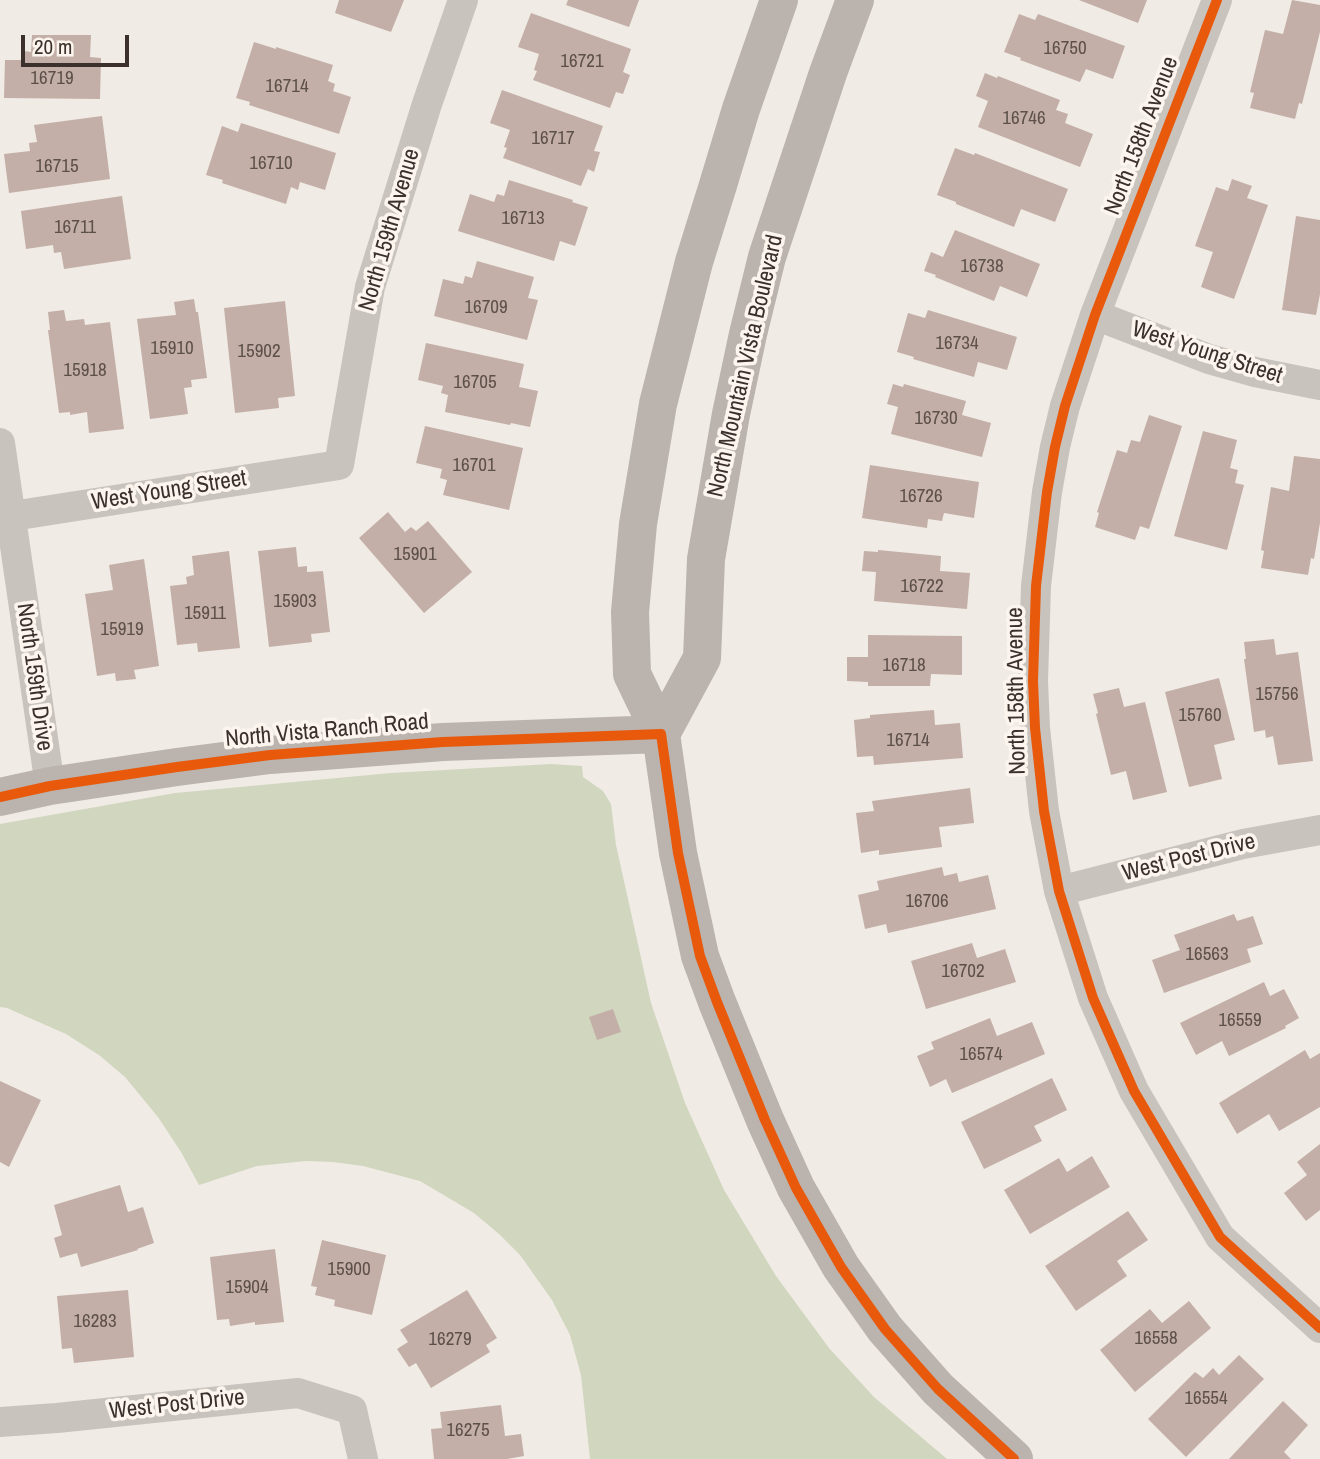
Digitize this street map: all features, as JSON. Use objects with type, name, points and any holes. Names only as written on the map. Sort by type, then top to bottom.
[{"type":"street","name":"North 159th Avenue","points":[[339,465],[370,287],[427,104],[463,0]]},
{"type":"street","points":[[779,0],[741,109],[694,262],[658,404],[638,524],[630,612],[632,674],[661,734],[678,853],[700,956],[765,1120],[796,1188],[841,1267],[886,1329],[938,1389],[1014,1459]]},
{"type":"street","name":"North Mountain Vista Boulevard","points":[[661,734],[702,658],[706,559],[748,334],[768,257],[828,73],[855,0]]},
{"type":"street","name":"North 158th Avenue","points":[[1217,0],[1095,315],[1065,405],[1047,492],[1036,586],[1033,681],[1035,728],[1044,811],[1059,891],[1093,998],[1135,1091],[1220,1237],[1320,1328]]},
{"type":"street","name":"West Young Street","points":[[1095,315],[1209,359],[1255,372],[1320,385]]},
{"type":"street","name":"North 159th Drive","points":[[0,443],[5,516],[50,786]]},
{"type":"street","name":"West Young Street","points":[[5,516],[339,465]]},
{"type":"street","name":"North Vista Ranch Road","points":[[0,797],[50,786],[177,766],[270,755],[443,742],[661,734]]},
{"type":"street","name":"West Post Drive","points":[[1059,891],[1243,844],[1320,830]]},
{"type":"street","name":"West Post Drive","points":[[0,1422],[298,1393],[352,1410],[363,1459]]},
{"type":"green space","points":[[551,764],[582,766],[583,777],[603,791],[611,804],[616,845],[651,1003],[685,1103],[724,1190],[776,1276],[829,1348],[874,1397],[947,1459],[590,1459],[581,1375],[570,1335],[552,1300],[520,1255],[474,1213],[420,1181],[363,1166],[333,1162],[306,1161],[257,1166],[199,1185],[158,1117],[125,1077],[99,1055],[66,1034],[0,1007],[0,824],[175,793],[391,773]]},
{"type":"building","points":[[339,0],[404,0],[391,32],[335,13]]},
{"type":"building","points":[[568,0],[639,0],[629,27],[566,5]]},
{"type":"building","points":[[1079,0],[1147,0],[1138,23]]},
{"type":"building","points":[[1292,0],[1320,5],[1320,32],[1302,104],[1299,103],[1295,119],[1250,108],[1254,93],[1250,92],[1265,30],[1283,34]]},
{"type":"building","points":[[531,13],[631,49],[623,72],[630,75],[623,94],[616,92],[610,108],[533,80],[539,54],[518,47]]},
{"type":"building","points":[[1019,14],[1035,20],[1038,14],[1125,46],[1113,79],[1086,69],[1080,82],[1004,52]]},
{"type":"building","points":[[32,35],[91,35],[90,57],[101,58],[100,99],[4,98],[5,60],[24,60],[24,51],[31,52]]},
{"type":"building","points":[[254,42],[333,65],[328,81],[335,84],[333,91],[351,97],[339,134],[249,105],[250,102],[236,98]]},
{"type":"building","points":[[985,73],[1060,100],[1056,110],[1068,114],[1065,123],[1093,134],[1080,167],[978,127],[988,101],[976,96]]},
{"type":"building","points":[[502,90],[603,126],[594,151],[600,152],[594,172],[588,169],[581,186],[503,158],[510,130],[490,123]]},
{"type":"building","points":[[102,116],[110,179],[9,193],[4,154],[30,151],[29,143],[37,142],[34,125]]},
{"type":"building","points":[[241,123],[336,153],[325,190],[300,182],[298,190],[291,187],[286,204],[206,175],[222,126],[238,132]]},
{"type":"building","points":[[955,148],[974,155],[975,153],[1068,189],[1055,222],[1021,209],[1014,227],[937,195]]},
{"type":"building","points":[[1232,179],[1252,186],[1247,198],[1268,205],[1234,299],[1201,287],[1213,252],[1195,246],[1216,187],[1228,191]]},
{"type":"building","points":[[509,180],[588,207],[575,246],[560,241],[554,261],[458,231],[470,194],[494,202],[497,194],[504,196]]},
{"type":"building","points":[[122,196],[131,259],[64,269],[61,252],[54,253],[53,245],[26,249],[21,211]]},
{"type":"building","points":[[1296,216],[1320,220],[1320,294],[1316,315],[1282,310]]},
{"type":"building","points":[[955,230],[1040,264],[1027,297],[1000,286],[994,301],[924,271],[931,252],[943,257]]},
{"type":"building","points":[[477,261],[534,277],[528,298],[538,300],[527,340],[434,316],[443,279],[463,284],[465,276],[472,278]]},
{"type":"building","points":[[194,299],[207,378],[191,380],[192,387],[184,388],[188,414],[150,419],[137,319],[176,315],[174,302]]},
{"type":"building","points":[[285,301],[295,396],[278,398],[279,408],[235,413],[224,308]]},
{"type":"building","points":[[64,310],[66,321],[84,319],[85,325],[110,322],[124,429],[89,433],[87,412],[70,415],[70,412],[59,413],[48,312]]},
{"type":"building","points":[[928,310],[1017,337],[1007,370],[978,362],[974,377],[897,352],[908,313],[925,318]]},
{"type":"building","points":[[426,343],[524,364],[519,387],[538,391],[530,427],[445,412],[448,395],[441,393],[443,386],[418,380]]},
{"type":"building","points":[[893,384],[903,387],[904,384],[966,401],[962,415],[991,423],[982,457],[891,434],[898,407],[887,404]]},
{"type":"building","points":[[1149,415],[1182,426],[1149,529],[1140,526],[1135,540],[1095,527],[1099,513],[1097,512],[1117,450],[1127,453],[1131,440],[1140,442]]},
{"type":"building","points":[[425,426],[523,448],[509,510],[443,495],[447,480],[440,478],[442,469],[416,463]]},
{"type":"building","points":[[1203,431],[1237,440],[1230,468],[1238,470],[1235,483],[1244,485],[1227,550],[1174,536]]},
{"type":"building","points":[[1294,456],[1320,459],[1320,523],[1314,559],[1311,558],[1308,575],[1261,568],[1264,551],[1261,550],[1271,487],[1289,491]]},
{"type":"building","points":[[870,465],[979,482],[974,518],[944,513],[942,521],[928,519],[927,528],[862,518]]},
{"type":"building","points":[[388,512],[405,532],[411,527],[416,531],[428,521],[472,572],[424,613],[359,538]]},
{"type":"building","points":[[296,547],[298,567],[307,566],[307,572],[323,571],[330,632],[311,634],[312,642],[269,647],[258,551]]},
{"type":"building","points":[[229,551],[240,648],[198,652],[197,643],[177,645],[170,586],[187,584],[186,577],[194,575],[192,556]]},
{"type":"building","points":[[864,551],[941,556],[940,571],[970,573],[967,609],[874,601],[876,572],[862,571]]},
{"type":"building","points":[[144,559],[159,666],[134,670],[136,679],[116,681],[115,673],[97,676],[85,594],[113,590],[109,565]]},
{"type":"building","points":[[868,635],[962,636],[962,675],[931,674],[930,686],[868,686],[868,682],[847,681],[847,657],[868,657]]},
{"type":"building","points":[[1274,639],[1276,655],[1298,652],[1313,761],[1278,765],[1273,736],[1266,738],[1265,730],[1254,732],[1244,642]]},
{"type":"building","points":[[1219,678],[1235,740],[1214,745],[1222,779],[1189,787],[1165,692]]},
{"type":"building","points":[[1119,688],[1124,707],[1145,702],[1167,792],[1133,800],[1126,771],[1111,775],[1093,694]]},
{"type":"building","points":[[934,710],[935,725],[960,723],[963,758],[874,765],[873,756],[857,757],[854,720],[870,718],[870,715]]},
{"type":"building","points":[[970,788],[974,823],[939,827],[942,847],[879,855],[879,850],[861,853],[856,813],[874,811],[872,801]]},
{"type":"building","points":[[942,867],[944,876],[957,873],[959,882],[988,875],[996,909],[888,933],[886,924],[865,929],[858,895],[879,890],[877,881]]},
{"type":"building","points":[[1234,914],[1237,921],[1253,916],[1263,944],[1247,949],[1251,962],[1164,993],[1152,960],[1180,950],[1174,935]]},
{"type":"building","points":[[972,943],[977,958],[1005,949],[1016,982],[926,1009],[911,961]]},
{"type":"building","points":[[1264,982],[1270,996],[1284,989],[1299,1018],[1285,1026],[1286,1028],[1229,1056],[1222,1041],[1196,1055],[1180,1023]]},
{"type":"building","points":[[613,1009],[621,1032],[597,1040],[589,1017]]},
{"type":"building","points":[[990,1018],[997,1036],[1032,1022],[1045,1054],[952,1093],[946,1079],[930,1087],[917,1056],[934,1049],[931,1042]]},
{"type":"building","points":[[1305,1050],[1310,1059],[1320,1053],[1320,1107],[1279,1131],[1269,1114],[1237,1134],[1219,1103]]},
{"type":"building","points":[[1052,1078],[1067,1110],[1034,1126],[1042,1141],[984,1169],[961,1122]]},
{"type":"building","points":[[0,1081],[41,1100],[9,1167],[0,1162]]},
{"type":"building","points":[[1320,1144],[1320,1210],[1306,1221],[1284,1193],[1307,1175],[1297,1162]]},
{"type":"building","points":[[1092,1156],[1110,1187],[1030,1234],[1004,1190],[1059,1158],[1067,1172]]},
{"type":"building","points":[[120,1185],[128,1212],[143,1207],[154,1243],[81,1267],[77,1253],[60,1258],[54,1238],[62,1235],[54,1205]]},
{"type":"building","points":[[1128,1211],[1148,1240],[1117,1261],[1127,1276],[1076,1311],[1045,1266]]},
{"type":"building","points":[[322,1240],[386,1255],[372,1315],[334,1306],[335,1300],[315,1295],[317,1287],[311,1286]]},
{"type":"building","points":[[275,1249],[284,1322],[255,1325],[255,1322],[230,1326],[229,1319],[217,1320],[210,1257]]},
{"type":"building","points":[[128,1290],[134,1357],[74,1363],[72,1348],[62,1349],[57,1296]]},
{"type":"building","points":[[467,1290],[497,1338],[486,1345],[490,1352],[431,1388],[416,1363],[409,1367],[397,1349],[408,1342],[400,1330]]},
{"type":"building","points":[[1189,1301],[1211,1328],[1135,1392],[1100,1350],[1150,1309],[1162,1323]]},
{"type":"building","points":[[1239,1355],[1264,1379],[1186,1457],[1148,1419],[1195,1372],[1203,1378],[1213,1368],[1219,1375]]},
{"type":"building","points":[[1283,1401],[1308,1425],[1284,1452],[1291,1459],[1229,1459]]},
{"type":"building","points":[[501,1405],[505,1436],[521,1434],[524,1456],[507,1459],[434,1459],[431,1429],[442,1428],[440,1412]]},
{"type":"cycle path","points":[[1217,0],[1095,315],[1065,406],[1047,492],[1036,586],[1033,681],[1035,728],[1044,811],[1059,891],[1093,998],[1134,1091],[1220,1237],[1320,1328]]},
{"type":"cycle path","points":[[0,797],[50,786],[270,755],[443,742],[661,734],[678,853],[700,956],[765,1120],[796,1188],[841,1267],[885,1329],[938,1389],[1014,1459]]}]
